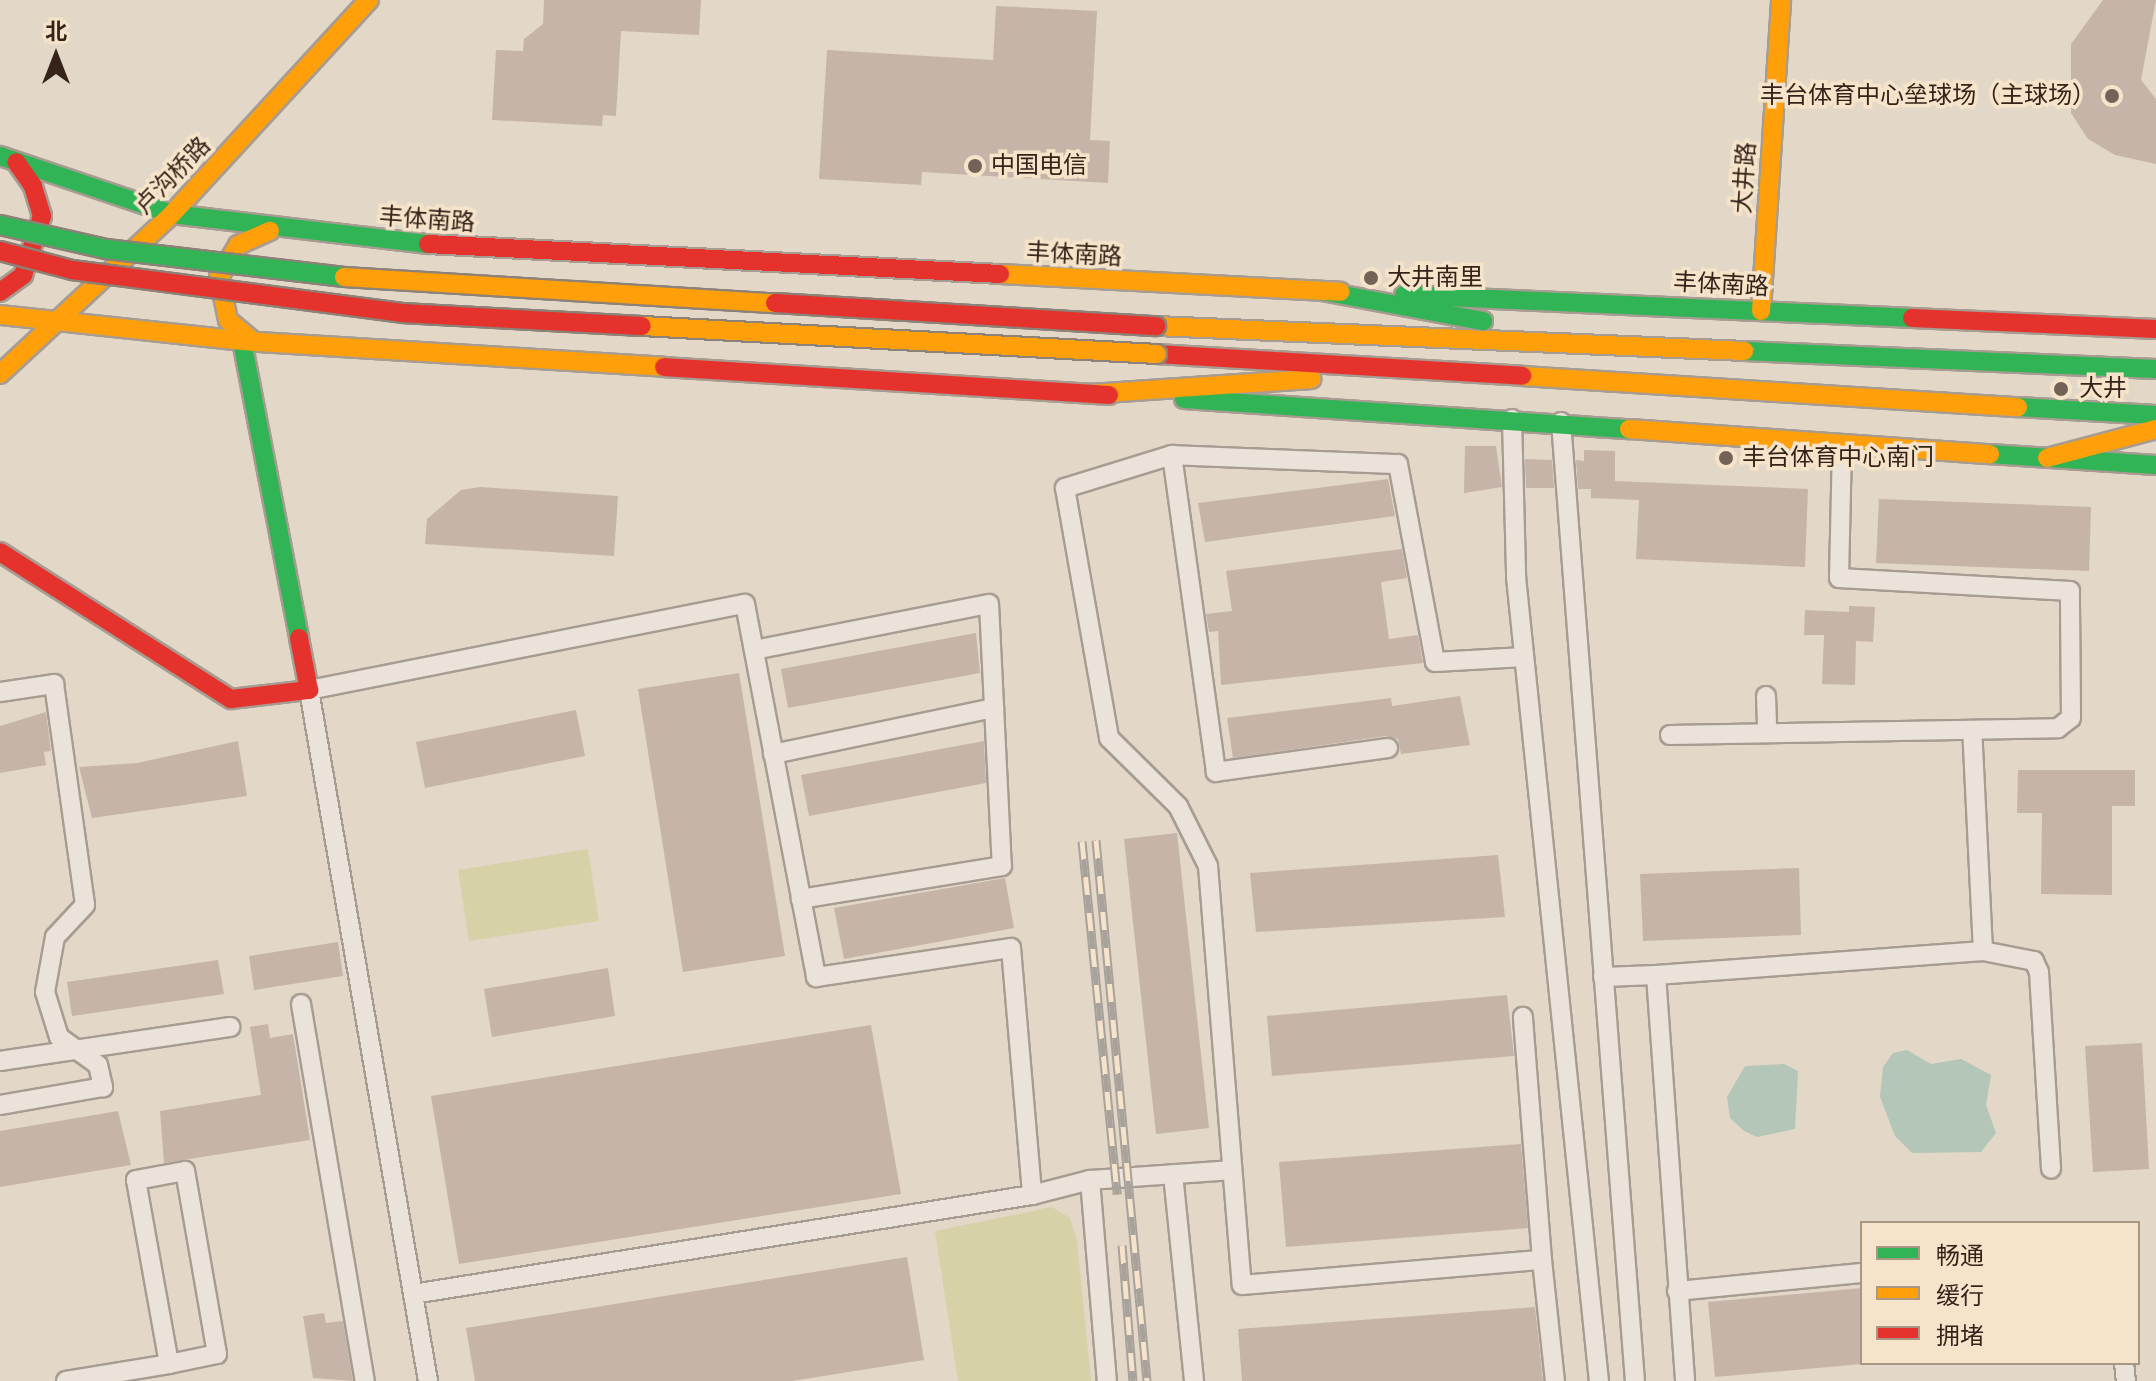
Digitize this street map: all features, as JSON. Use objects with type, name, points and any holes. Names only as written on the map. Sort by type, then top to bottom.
[{"type":"main road","name":"卢沟桥路","points":[[0,374],[172,214],[369,0]]},
{"type":"main road","name":"大井路","points":[[1761,311],[1781,0]]},
{"type":"main road","name":"丰体南路","points":[[8,159],[172,214],[274,230],[705,262],[2156,329]]},
{"type":"main road","points":[[0,292],[23,275],[42,216],[33,186],[8,159]]},
{"type":"main road","points":[[0,225],[106,249],[275,273],[1156,326],[1589,340],[2156,369]]},
{"type":"main road","points":[[0,552],[231,699],[309,690],[248,342],[228,320],[219,277],[238,245],[274,230]]},
{"type":"main road","points":[[0,251],[72,270],[402,313],[1451,370],[2156,415]]},
{"type":"main road","points":[[1322,291],[1589,340]]},
{"type":"main road","points":[[0,315],[51,324],[248,342],[1561,422],[2156,465]]},
{"type":"main road","points":[[2127,367],[2156,362]]},
{"type":"main road","points":[[1090,394],[1451,370]]},
{"type":"main road","points":[[2047,458],[2156,429]]},
{"type":"street","points":[[1512,419],[1524,657],[1599,1381]]},
{"type":"street","points":[[1561,422],[1635,1381]]},
{"type":"street","points":[[1670,735],[2058,728],[2071,718],[2070,591],[1839,578],[1842,444]]},
{"type":"street","points":[[1524,657],[1435,662],[1398,464],[1172,455],[1065,488],[1109,738],[1178,806],[1208,866],[1242,1285],[1542,1260]]},
{"type":"street","points":[[1172,455],[1216,772],[1388,748]]},
{"type":"street","points":[[428,1381],[309,690],[745,604],[816,977],[1011,948],[1032,1195]]},
{"type":"street","points":[[754,650],[989,604],[1002,866],[801,899]]},
{"type":"street","points":[[0,692],[54,684],[85,905],[55,937],[45,992],[59,1037],[98,1065],[103,1087],[0,1105]]},
{"type":"street","points":[[1766,696],[1767,733]]},
{"type":"street","points":[[773,754],[994,708]]},
{"type":"street","points":[[1972,730],[1983,951]]},
{"type":"street","points":[[1603,977],[1983,951],[2034,961],[2039,972],[2051,1169]]},
{"type":"street","points":[[1656,975],[1685,1381]]},
{"type":"street","points":[[301,1004],[365,1381]]},
{"type":"street","points":[[1523,1017],[1555,1381]]},
{"type":"street","points":[[0,1061],[231,1027]]},
{"type":"street","points":[[413,1294],[1032,1195],[1090,1180],[1232,1170]]},
{"type":"street","points":[[66,1381],[169,1364],[217,1354],[185,1171],[136,1180],[169,1364]]},
{"type":"street","points":[[1173,1174],[1194,1381]]},
{"type":"street","points":[[1090,1180],[1107,1381]]},
{"type":"street","points":[[1677,1291],[1860,1273]]},
{"type":"shaded area","points":[[588,849],[599,921],[469,941],[458,870]]},
{"type":"shaded area","points":[[1907,1050],[1931,1064],[1961,1059],[1991,1075],[1986,1105],[1996,1133],[1981,1152],[1912,1153],[1895,1136],[1880,1097],[1883,1067],[1893,1053]]},
{"type":"shaded area","points":[[1784,1064],[1798,1071],[1795,1129],[1757,1137],[1744,1131],[1730,1118],[1727,1097],[1745,1066]]},
{"type":"shaded area","points":[[1052,1207],[1070,1218],[1077,1241],[1091,1381],[958,1381],[935,1231]]},
{"type":"building","points":[[544,0],[701,0],[699,35],[621,31],[616,116],[603,115],[602,126],[492,120],[496,50],[523,51],[524,39],[543,24]]},
{"type":"building","name":"丰台体育中心垒球场（主球场）","points":[[2103,0],[2156,0],[2141,80],[2156,99],[2156,164],[2115,155],[2088,139],[2071,113],[2071,44]]},
{"type":"building","points":[[996,6],[1097,11],[1090,140],[1110,141],[1108,183],[922,172],[921,185],[819,179],[827,50],[993,60]]},
{"type":"building","points":[[1465,446],[1496,446],[1502,487],[1464,493]]},
{"type":"building","points":[[1584,450],[1615,451],[1615,481],[1808,489],[1805,567],[1636,559],[1639,500],[1591,498],[1591,489],[1578,489],[1576,460],[1584,461]]},
{"type":"building","points":[[1525,459],[1552,460],[1554,488],[1526,488]]},
{"type":"building","points":[[1388,479],[1395,516],[1205,542],[1198,503]]},
{"type":"building","points":[[480,487],[618,496],[614,556],[425,544],[427,519],[461,490]]},
{"type":"building","points":[[1879,499],[2091,507],[2089,571],[1876,563]]},
{"type":"building","points":[[1402,549],[1407,578],[1381,582],[1389,639],[1418,635],[1423,663],[1221,685],[1218,631],[1209,632],[1206,614],[1232,611],[1226,571]]},
{"type":"building","points":[[1849,606],[1875,607],[1873,642],[1856,641],[1855,685],[1822,684],[1824,635],[1804,635],[1805,610],[1849,612]]},
{"type":"building","points":[[976,633],[980,673],[788,708],[781,669]]},
{"type":"building","points":[[739,673],[785,956],[683,972],[638,689]]},
{"type":"building","points":[[1460,696],[1470,745],[1401,754],[1398,739],[1386,736],[1233,758],[1227,718],[1391,698],[1392,706]]},
{"type":"building","points":[[576,710],[585,756],[425,788],[416,742]]},
{"type":"building","points":[[46,712],[51,751],[44,752],[46,765],[0,773],[0,726]]},
{"type":"building","points":[[238,741],[247,796],[92,818],[79,767],[137,763]]},
{"type":"building","points":[[984,741],[986,783],[809,816],[801,775]]},
{"type":"building","points":[[2018,770],[2135,770],[2135,806],[2112,806],[2112,895],[2041,894],[2042,813],[2017,813]]},
{"type":"building","points":[[1177,833],[1209,1128],[1156,1134],[1124,839]]},
{"type":"building","points":[[1498,855],[1505,917],[1256,932],[1250,873]]},
{"type":"building","points":[[1799,868],[1801,935],[1643,941],[1640,874]]},
{"type":"building","points":[[1005,878],[1014,928],[844,959],[834,908]]},
{"type":"building","points":[[338,942],[343,976],[254,990],[249,956]]},
{"type":"building","points":[[218,960],[224,994],[72,1016],[67,982]]},
{"type":"building","points":[[608,968],[615,1016],[492,1037],[484,989]]},
{"type":"building","points":[[1507,995],[1514,1056],[1272,1076],[1267,1016]]},
{"type":"building","points":[[268,1024],[270,1038],[293,1034],[310,1140],[164,1163],[160,1111],[261,1095],[250,1027]]},
{"type":"building","points":[[871,1025],[901,1194],[459,1264],[431,1096]]},
{"type":"building","points":[[2142,1043],[2149,1169],[2093,1172],[2085,1046]]},
{"type":"building","points":[[118,1111],[131,1165],[0,1187],[0,1131]]},
{"type":"building","points":[[1521,1144],[1528,1228],[1286,1247],[1279,1162]]},
{"type":"building","points":[[907,1257],[924,1360],[792,1381],[475,1381],[466,1328]]},
{"type":"building","points":[[1860,1288],[1860,1364],[1715,1377],[1708,1302]]},
{"type":"building","points":[[1535,1307],[1543,1381],[1242,1381],[1238,1329]]},
{"type":"building","points":[[324,1313],[326,1323],[343,1321],[353,1381],[313,1378],[303,1316]]},
{"type":"railway","points":[[1096,840],[1147,1381]]},
{"type":"railway","points":[[1082,841],[1117,1194]]},
{"type":"railway","points":[[1122,1245],[1133,1381]]},
{"type":"traffic: fast","points":[[0,156],[172,214],[428,244]]},
{"type":"traffic: fast","points":[[0,225],[106,249],[344,277]]},
{"type":"traffic: fast","points":[[1322,291],[1483,321]]},
{"type":"traffic: fast","points":[[1404,295],[1912,318]]},
{"type":"traffic: fast","points":[[242,341],[299,638]]},
{"type":"traffic: fast","points":[[1744,351],[2156,369]]},
{"type":"traffic: fast","points":[[1184,399],[1629,429]]},
{"type":"traffic: fast","points":[[2018,407],[2156,415]]},
{"type":"traffic: fast","points":[[1990,454],[2156,465]]},
{"type":"traffic: slow","points":[[0,374],[172,214],[369,0]]},
{"type":"traffic: slow","points":[[1761,311],[1781,0]]},
{"type":"traffic: slow","points":[[254,342],[228,320],[219,277],[238,245],[270,231]]},
{"type":"traffic: slow","points":[[1000,274],[1341,292]]},
{"type":"traffic: slow","points":[[344,277],[775,303]]},
{"type":"traffic: slow","points":[[0,315],[242,341],[664,367]]},
{"type":"traffic: slow","points":[[642,326],[1157,354]]},
{"type":"traffic: slow","points":[[1156,326],[1744,351]]},
{"type":"traffic: slow","points":[[1522,376],[2018,407]]},
{"type":"traffic: slow","points":[[1090,394],[1311,379]]},
{"type":"traffic: slow","points":[[1629,429],[1990,454]]},
{"type":"traffic: slow","points":[[2047,458],[2156,429]]},
{"type":"traffic: jam","points":[[0,292],[23,275],[42,216],[33,186],[16,162]]},
{"type":"traffic: jam","points":[[428,244],[1000,274]]},
{"type":"traffic: jam","points":[[0,251],[72,270],[402,313],[642,326]]},
{"type":"traffic: jam","points":[[775,303],[1156,326]]},
{"type":"traffic: jam","points":[[1912,318],[2156,329]]},
{"type":"traffic: jam","points":[[1157,354],[1522,376]]},
{"type":"traffic: jam","points":[[664,367],[1109,395]]},
{"type":"traffic: jam","points":[[0,552],[231,699],[309,690],[299,638]]},
{"type":"place","name":"丰台体育中心垒球场（主球场）","points":[[2112,96]]},
{"type":"place","name":"中国电信","points":[[975,166]]},
{"type":"place","name":"大井南里","points":[[1371,278]]},
{"type":"place","name":"大井","points":[[2061,389]]},
{"type":"place","name":"丰台体育中心南门","points":[[1726,458]]}]
